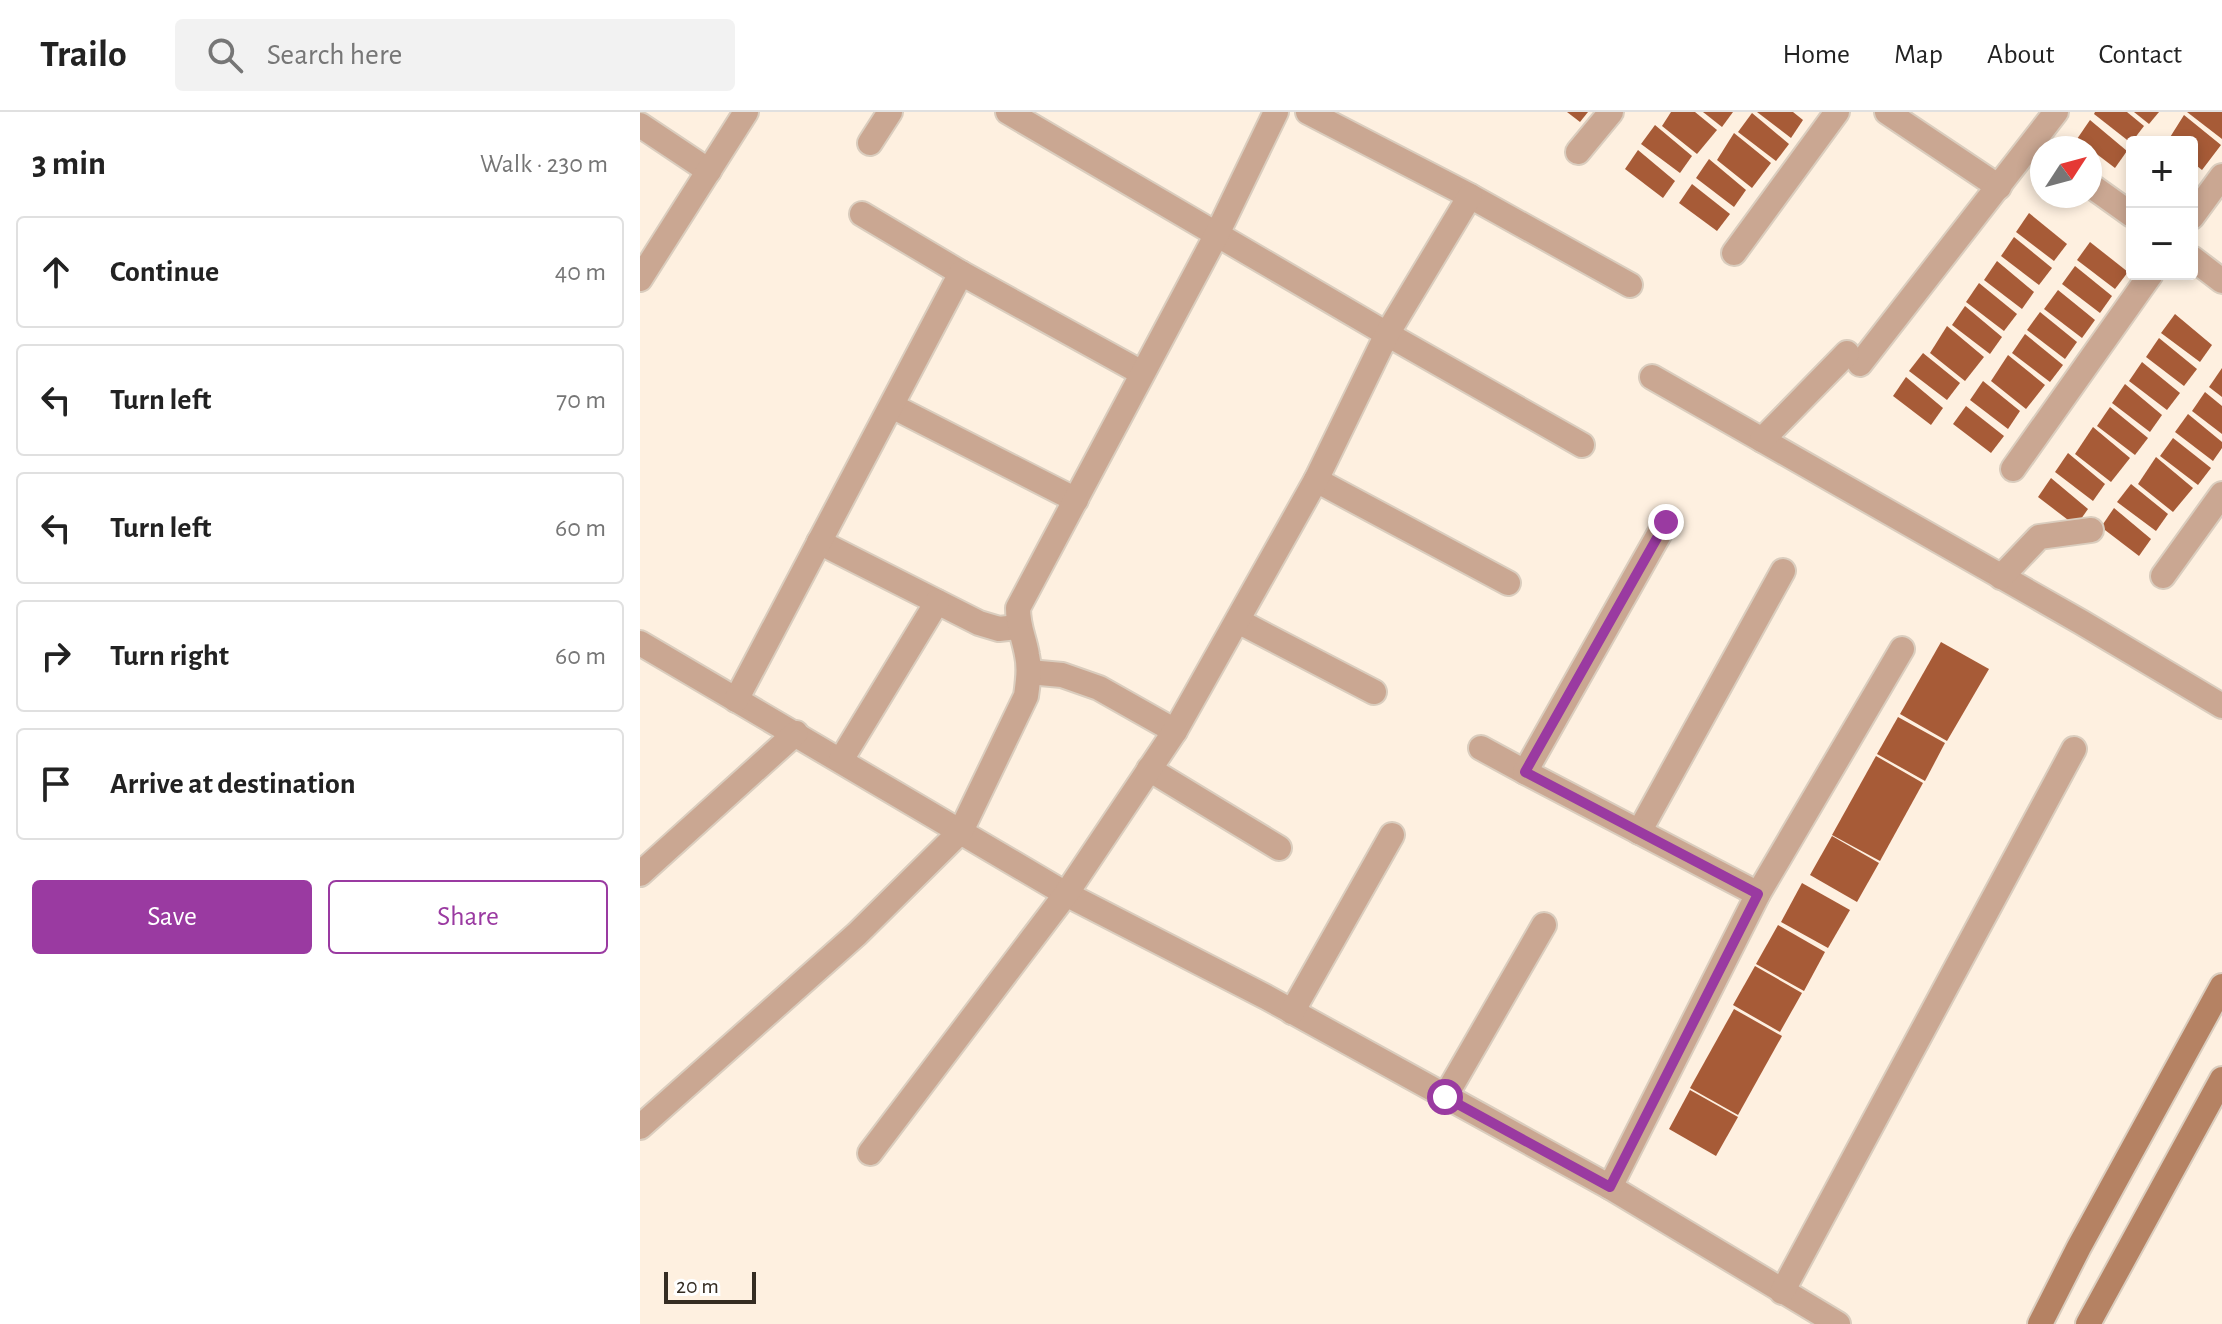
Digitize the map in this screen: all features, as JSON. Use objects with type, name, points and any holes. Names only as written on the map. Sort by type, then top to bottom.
[{"type":"street","points":[[640,279],[746,112]]},
{"type":"street","points":[[870,143],[890,112]]},
{"type":"street","points":[[1008,112],[1582,445]]},
{"type":"street","points":[[640,1127],[857,934],[961,831],[1026,696],[1029,672],[1027,653],[1018,627],[1018,608],[1217,234],[1276,112]]},
{"type":"street","points":[[1308,112],[1470,196],[1630,285]]},
{"type":"street","points":[[1578,152],[1611,112]]},
{"type":"street","points":[[1734,253],[1837,112]]},
{"type":"street","points":[[1887,112],[1999,187]]},
{"type":"street","points":[[2043,136],[2056,112]]},
{"type":"street","points":[[640,125],[709,171]]},
{"type":"street","points":[[1762,440],[1854,358],[2030,154]]},
{"type":"street","points":[[2198,209],[2222,176]]},
{"type":"street","points":[[2102,194],[2126,211]]},
{"type":"street","points":[[870,1153],[1066,894],[1175,731],[1316,480],[1387,334],[1470,196]]},
{"type":"street","points":[[862,214],[961,273],[1142,373]]},
{"type":"street","points":[[2198,263],[2222,281]]},
{"type":"street","points":[[736,700],[961,273]]},
{"type":"street","points":[[2013,469],[2147,280]]},
{"type":"street","points":[[1652,377],[2222,706]]},
{"type":"street","points":[[892,406],[1076,500]]},
{"type":"street","points":[[1316,480],[1508,583]]},
{"type":"street","points":[[2163,576],[2222,494]]},
{"type":"street","points":[[1525,772],[1666,522]]},
{"type":"street","points":[[2001,577],[2039,537],[2091,530]]},
{"type":"street","points":[[819,542],[979,623],[999,629],[1018,627]]},
{"type":"street","points":[[1639,832],[1783,571]]},
{"type":"street","points":[[841,760],[937,602]]},
{"type":"street","points":[[1238,621],[1374,692]]},
{"type":"street","points":[[640,643],[1066,894],[1292,1012],[1610,1187],[1838,1324]]},
{"type":"street","points":[[1610,1187],[1758,894],[1902,649]]},
{"type":"street","points":[[1029,672],[1062,675],[1099,688],[1175,731]]},
{"type":"street","points":[[640,874],[796,733]]},
{"type":"street","points":[[1481,748],[1758,894]]},
{"type":"street","points":[[1782,1292],[2074,749]]},
{"type":"street","points":[[1149,769],[1279,848]]},
{"type":"street","points":[[1292,1012],[1392,835]]},
{"type":"street","points":[[1445,1097],[1544,925]]},
{"type":"street","points":[[2040,1324],[2222,986]]},
{"type":"street","points":[[2088,1324],[2222,1079]]},
{"type":"building","points":[[1567,112],[1588,112],[1580,122]]},
{"type":"building","points":[[1671,112],[1695,112],[1717,130],[1697,154],[1662,126]]},
{"type":"building","points":[[1703,112],[1733,112],[1722,127]]},
{"type":"building","points":[[1757,112],[1793,112],[1803,120],[1791,138]]},
{"type":"building","points":[[2127,112],[2144,126],[2136,136],[2126,136],[2126,139],[2094,114]]},
{"type":"building","points":[[2134,112],[2159,112],[2149,124]]},
{"type":"building","points":[[2187,112],[2222,112],[2222,139]]},
{"type":"building","points":[[1752,113],[1789,144],[1776,161],[1738,132]]},
{"type":"building","points":[[2184,115],[2221,145],[2202,170],[2198,167],[2198,136],[2171,136]]},
{"type":"building","points":[[2090,120],[2126,152],[2115,168],[2102,158],[2102,136],[2079,136]]},
{"type":"building","points":[[1655,125],[1692,156],[1680,173],[1641,144]]},
{"type":"building","points":[[1734,133],[1771,163],[1752,188],[1717,160]]},
{"type":"building","points":[[1638,150],[1675,181],[1663,198],[1625,169]]},
{"type":"building","points":[[1709,159],[1746,190],[1734,207],[1696,178]]},
{"type":"building","points":[[1692,184],[1730,214],[1717,231],[1679,203]]},
{"type":"building","points":[[2029,213],[2067,244],[2054,261],[2016,232]]},
{"type":"building","points":[[2014,237],[2052,268],[2039,285],[2001,256]]},
{"type":"building","points":[[2090,242],[2126,270],[2126,275],[2115,289],[2077,260]]},
{"type":"building","points":[[1997,261],[2034,292],[2022,309],[1984,280]]},
{"type":"building","points":[[2075,266],[2112,296],[2100,313],[2062,284]]},
{"type":"building","points":[[1979,283],[2017,314],[2004,331],[1966,302]]},
{"type":"building","points":[[2058,290],[2095,320],[2082,338],[2044,309]]},
{"type":"building","points":[[1965,306],[2002,337],[1990,354],[1952,325]]},
{"type":"building","points":[[2040,312],[2077,342],[2065,359],[2027,330]]},
{"type":"building","points":[[2175,314],[2212,345],[2200,362],[2161,333]]},
{"type":"building","points":[[1947,326],[1984,357],[1965,381],[1930,353]]},
{"type":"building","points":[[2025,334],[2063,365],[2050,382],[2012,353]]},
{"type":"building","points":[[2159,338],[2197,369],[2184,386],[2146,357]]},
{"type":"building","points":[[1923,353],[1960,383],[1947,400],[1909,371]]},
{"type":"building","points":[[2008,355],[2045,385],[2026,409],[1991,381]]},
{"type":"building","points":[[2142,362],[2180,393],[2167,410],[2129,381]]},
{"type":"building","points":[[2222,368],[2222,397],[2209,387]]},
{"type":"building","points":[[1906,377],[1943,408],[1931,425],[1893,396]]},
{"type":"building","points":[[1983,381],[2020,411],[2008,429],[1970,400]]},
{"type":"building","points":[[2125,384],[2162,415],[2150,432],[2112,403]]},
{"type":"building","points":[[2205,392],[2222,406],[2222,434],[2192,411]]},
{"type":"building","points":[[1966,406],[2004,436],[1991,453],[1953,424]]},
{"type":"building","points":[[2110,407],[2148,438],[2135,455],[2097,426]]},
{"type":"building","points":[[2188,414],[2222,442],[2222,448],[2213,461],[2175,432]]},
{"type":"building","points":[[2093,427],[2130,458],[2111,482],[2075,454]]},
{"type":"building","points":[[2173,438],[2211,468],[2198,485],[2160,456]]},
{"type":"building","points":[[2068,453],[2105,484],[2093,501],[2055,472]]},
{"type":"building","points":[[2156,457],[2193,488],[2173,512],[2138,484]]},
{"type":"building","points":[[2051,478],[2088,509],[2076,526],[2038,497]]},
{"type":"building","points":[[2131,484],[2168,514],[2156,531],[2117,502]]},
{"type":"building","points":[[2114,508],[2151,539],[2139,556],[2101,527]]},
{"type":"building","points":[[1941,642],[1989,669],[1947,741],[1900,714]]},
{"type":"building","points":[[1898,717],[1945,743],[1925,781],[1877,754]]},
{"type":"building","points":[[1876,756],[1923,783],[1880,861],[1832,835]]},
{"type":"building","points":[[1832,836],[1879,863],[1857,902],[1810,875]]},
{"type":"building","points":[[1802,883],[1850,910],[1828,948],[1781,922]]},
{"type":"building","points":[[1778,925],[1825,952],[1804,991],[1756,964]]},
{"type":"building","points":[[1755,966],[1802,993],[1780,1032],[1733,1005]]},
{"type":"building","points":[[1734,1009],[1782,1036],[1738,1115],[1690,1088]]},
{"type":"building","points":[[1690,1090],[1738,1117],[1716,1156],[1669,1129]]},
{"type":"route","points":[[1445,1097],[1610,1187],[1758,894],[1525,772],[1666,522]]}]
